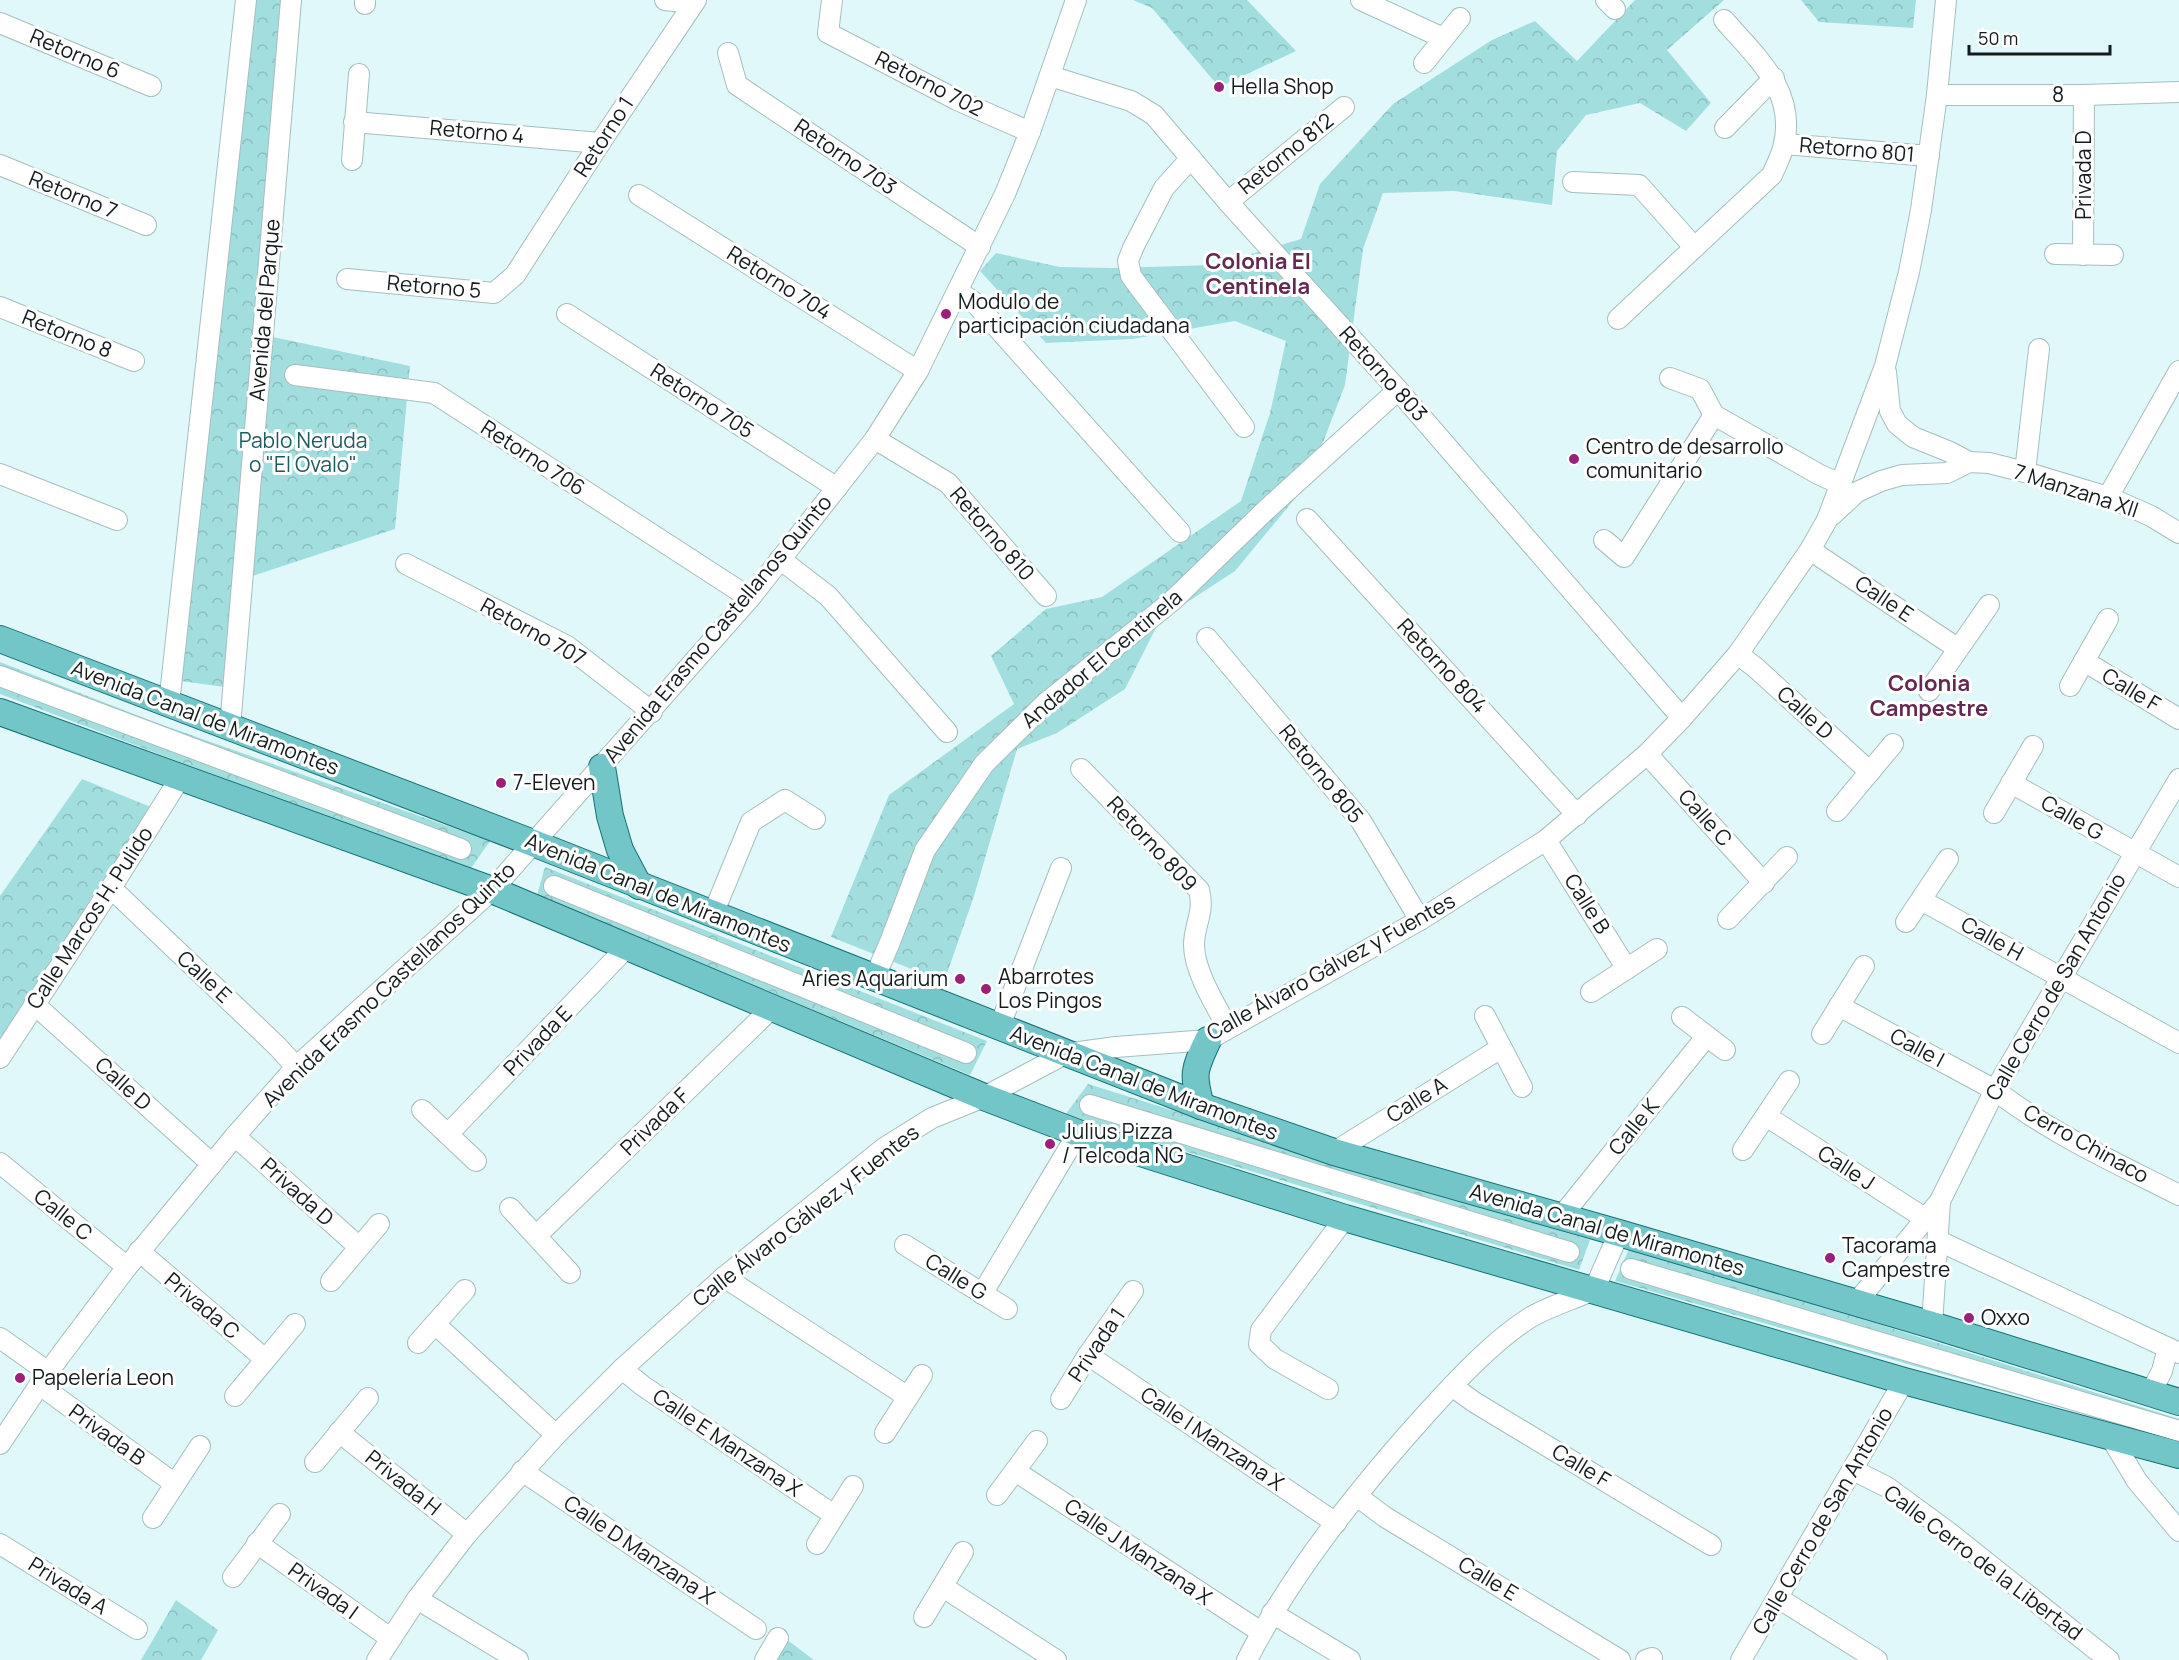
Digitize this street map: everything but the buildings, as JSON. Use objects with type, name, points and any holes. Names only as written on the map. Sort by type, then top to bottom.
[{"type":"main road","name":"Avenida Canal de Miramontes","points":[[0,639],[533,843],[1201,1106],[1334,1152],[1932,1324],[2179,1402]]},
{"type":"main road","points":[[0,712],[492,890],[984,1097],[1078,1133],[1345,1218],[1904,1381],[2179,1455]]},
{"type":"main road","points":[[602,767],[610,816],[620,850],[639,886]]},
{"type":"main road","points":[[1201,1106],[1194,1080],[1197,1064],[1218,1034]]},
{"type":"street","points":[[168,704],[246,0]]},
{"type":"street","name":"Avenida del Parque","points":[[230,727],[291,0]]},
{"type":"street","points":[[665,0],[695,2]]},
{"type":"street","name":"Retorno 702","points":[[832,0],[828,33],[957,100],[1030,132]]},
{"type":"street","name":"Avenida Erasmo Castellanos Quinto","points":[[0,1444],[44,1379],[139,1251],[296,1067],[492,890],[750,598],[875,439],[918,371],[1005,194],[1030,132],[1076,0]]},
{"type":"street","points":[[1361,0],[1443,38]]},
{"type":"street","name":"Calle Álvaro Gálvez y Fuentes","points":[[377,1660],[417,1599],[467,1534],[556,1435],[622,1369],[724,1277],[885,1148],[932,1118],[984,1097],[1065,1054],[1218,1034],[1420,920],[1546,840],[1647,754],[1682,718],[1738,654],[1810,550],[1827,520],[1886,366],[1909,272],[1929,156],[1946,0]]},
{"type":"street","name":"Retorno 1","points":[[515,275],[695,2]]},
{"type":"street","points":[[1424,63],[1460,18]]},
{"type":"street","name":"Retorno 801","points":[[1618,319],[1639,289],[1694,247],[1772,175],[1784,144],[1787,110],[1774,78],[1724,20]]},
{"type":"street","name":"Retorno 6","points":[[0,23],[151,86]]},
{"type":"street","name":"Retorno 703","points":[[728,53],[737,85],[980,247]]},
{"type":"street","points":[[352,160],[359,74]]},
{"type":"street","name":"Retorno 803","points":[[1050,76],[1131,101],[1154,115],[1228,202],[1398,390],[1682,718]]},
{"type":"street","points":[[1725,128],[1774,78]]},
{"type":"street","name":"8","points":[[1937,95],[2179,92]]},
{"type":"street","name":"Privada D","points":[[2084,94],[2084,255]]},
{"type":"street","name":"Retorno 812","points":[[1228,202],[1344,107]]},
{"type":"street","name":"Retorno 4","points":[[354,122],[600,143]]},
{"type":"street","name":"Retorno 801","points":[[1784,144],[1929,156]]},
{"type":"street","points":[[1191,158],[1164,188],[1128,261],[1131,276],[1244,427]]},
{"type":"street","name":"Retorno 7","points":[[0,165],[146,225]]},
{"type":"street","points":[[1573,182],[1639,185],[1694,247]]},
{"type":"street","name":"Retorno 704","points":[[639,195],[918,371]]},
{"type":"street","points":[[2055,254],[2113,255]]},
{"type":"street","name":"Retorno 5","points":[[347,279],[494,293],[515,275]]},
{"type":"street","points":[[958,291],[975,303],[1180,532]]},
{"type":"street","name":"Retorno 8","points":[[0,307],[134,361]]},
{"type":"street","name":"Retorno 705","points":[[567,314],[837,488]]},
{"type":"street","points":[[2025,472],[2038,349]]},
{"type":"street","points":[[1886,366],[1890,411],[1897,424],[1913,437],[1969,462]]},
{"type":"street","points":[[2108,497],[2179,371]]},
{"type":"street","name":"Retorno 706","points":[[295,375],[434,393],[750,598]]},
{"type":"street","points":[[1670,378],[1700,389],[1714,415],[1820,475],[1841,484]]},
{"type":"street","name":"Andador El Centinela","points":[[874,978],[925,850],[984,764],[1047,702],[1172,601],[1266,510],[1398,390]]},
{"type":"street","points":[[1604,540],[1624,557],[1714,415]]},
{"type":"street","name":"Retorno 810","points":[[875,439],[948,483],[1046,596]]},
{"type":"street","points":[[1827,520],[1845,501],[1869,486],[1902,474],[1947,472],[1969,462]]},
{"type":"street","name":"7 Manzana XII","points":[[1969,462],[1989,463],[2025,472],[2108,497],[2151,516],[2179,533]]},
{"type":"street","points":[[0,474],[117,520]]},
{"type":"street","name":"Retorno 804","points":[[1306,519],[1577,814]]},
{"type":"street","name":"Calle E","points":[[1810,550],[1957,648]]},
{"type":"street","points":[[780,559],[828,596],[946,732]]},
{"type":"street","name":"Retorno 707","points":[[406,564],[567,646],[652,711]]},
{"type":"street","points":[[1929,691],[1989,605]]},
{"type":"street","name":"Calle F","points":[[2070,686],[2108,619]]},
{"type":"street","name":"Retorno 805","points":[[1208,638],[1361,820],[1420,920]]},
{"type":"street","name":"Calle D","points":[[1738,654],[1870,772]]},
{"type":"street","name":"Calle F","points":[[2084,661],[2179,719]]},
{"type":"street","points":[[0,676],[462,849]]},
{"type":"street","points":[[1837,811],[1893,744]]},
{"type":"street","points":[[1994,813],[2033,746]]},
{"type":"street","name":"Calle C","points":[[1647,754],[1764,883]]},
{"type":"street","name":"Retorno 809","points":[[1081,769],[1199,890],[1203,903],[1194,945],[1197,960],[1211,996],[1218,1034]]},
{"type":"street","name":"Calle Marcos H. Pulido","points":[[0,1058],[180,778]]},
{"type":"street","name":"Calle Cerro de San Antonio","points":[[1856,1303],[1940,1200],[1995,1090],[2179,779]]},
{"type":"street","name":"Calle G","points":[[2011,783],[2179,878]]},
{"type":"street","points":[[713,914],[751,822],[785,800],[815,819]]},
{"type":"street","name":"Calle B","points":[[1546,840],[1627,969]]},
{"type":"street","points":[[1728,919],[1787,857]]},
{"type":"street","points":[[1906,922],[1947,859]]},
{"type":"street","points":[[999,1028],[1061,868]]},
{"type":"street","points":[[554,886],[966,1053]]},
{"type":"street","name":"Calle E","points":[[111,888],[278,1047],[296,1067]]},
{"type":"street","name":"Calle H","points":[[1921,900],[2179,1043]]},
{"type":"street","name":"Privada E","points":[[448,1134],[627,947]]},
{"type":"street","points":[[1591,992],[1657,949]]},
{"type":"street","points":[[1822,1034],[1864,966]]},
{"type":"street","name":"Calle D","points":[[34,1004],[212,1164]]},
{"type":"street","name":"Calle I","points":[[1839,1006],[1995,1090]]},
{"type":"street","name":"Privada F","points":[[537,1235],[772,1008]]},
{"type":"street","points":[[1485,1016],[1522,1087]]},
{"type":"street","points":[[1682,1017],[1725,1050]]},
{"type":"street","name":"Calle K","points":[[1561,1217],[1706,1037]]},
{"type":"street","name":"Calle A","points":[[1334,1152],[1501,1048]]},
{"type":"street","points":[[1743,1150],[1789,1081]]},
{"type":"street","name":"Cerro Chinaco","points":[[1995,1090],[2012,1103],[2097,1154],[2179,1195]]},
{"type":"street","points":[[1090,1105],[1569,1252]]},
{"type":"street","points":[[422,1110],[476,1161]]},
{"type":"street","name":"Calle J","points":[[1766,1116],[1926,1219]]},
{"type":"street","points":[[982,1294],[1078,1133]]},
{"type":"street","name":"Privada D","points":[[236,1136],[359,1247]]},
{"type":"street","name":"Calle C","points":[[0,1163],[127,1267]]},
{"type":"street","name":"Calle Cerro de San Antonio","points":[[1932,1324],[1940,1200]]},
{"type":"street","points":[[510,1208],[570,1273]]},
{"type":"street","points":[[1328,1389],[1275,1359],[1259,1344],[1261,1330],[1345,1218]]},
{"type":"street","points":[[331,1281],[379,1224]]},
{"type":"street","points":[[1247,1660],[1272,1612],[1336,1522],[1403,1440],[1452,1386],[1489,1350],[1531,1317],[1594,1290],[1619,1233]]},
{"type":"street","points":[[1939,1241],[2173,1350],[2150,1394]]},
{"type":"street","name":"Calle G","points":[[905,1245],[1007,1309]]},
{"type":"street","name":"Privada C","points":[[139,1251],[265,1359]]},
{"type":"street","points":[[1631,1269],[2179,1431]]},
{"type":"street","points":[[724,1277],[908,1397]]},
{"type":"street","points":[[418,1343],[465,1290]]},
{"type":"street","name":"Privada 1","points":[[1061,1399],[1088,1355],[1133,1291]]},
{"type":"street","points":[[236,1396],[295,1324]]},
{"type":"street","points":[[435,1324],[556,1435]]},
{"type":"street","points":[[0,1338],[44,1379]]},
{"type":"street","name":"Calle I Manzana X","points":[[1088,1355],[1336,1522]]},
{"type":"street","name":"Calle E Manzana X","points":[[622,1369],[643,1386],[834,1515]]},
{"type":"street","points":[[885,1433],[922,1375]]},
{"type":"street","name":"Privada B","points":[[44,1379],[175,1484]]},
{"type":"street","name":"Calle Cerro de San Antonio","points":[[1741,1660],[1904,1381]]},
{"type":"street","name":"Calle F","points":[[1452,1386],[1474,1402],[1711,1545]]},
{"type":"street","points":[[315,1462],[368,1398]]},
{"type":"street","name":"Privada H","points":[[339,1432],[467,1534]]},
{"type":"street","points":[[2110,1436],[2137,1481],[2179,1531]]},
{"type":"street","points":[[997,1495],[1037,1441]]},
{"type":"street","points":[[153,1518],[200,1446]]},
{"type":"street","name":"Calle Cerro de la Libertad","points":[[1853,1470],[1887,1487],[1947,1531],[2109,1660]]},
{"type":"street","name":"Calle D Manzana X","points":[[522,1471],[756,1629]]},
{"type":"street","name":"Calle J Manzana X","points":[[1015,1471],[1261,1632]]},
{"type":"street","points":[[817,1544],[853,1486]]},
{"type":"street","name":"Calle E","points":[[1357,1496],[1385,1517],[1620,1660]]},
{"type":"street","points":[[233,1577],[280,1514]]},
{"type":"street","name":"Privada I","points":[[257,1543],[390,1638]]},
{"type":"street","name":"Privada A","points":[[0,1544],[137,1629]]},
{"type":"street","points":[[924,1617],[963,1552]]},
{"type":"street","points":[[943,1587],[1056,1660]]},
{"type":"street","points":[[1778,1598],[1877,1660]]},
{"type":"street","points":[[417,1599],[518,1660]]},
{"type":"street","points":[[1272,1612],[1350,1660]]},
{"type":"street","points":[[765,1660],[778,1638]]},
{"type":"green space","name":"Pablo Neruda o \"El Ovalo\"","points":[[253,0],[286,0],[254,333],[410,366],[395,529],[234,582],[224,687],[181,681]]},
{"type":"green space","points":[[1133,0],[1247,0],[1296,51],[1219,87],[1152,8]]},
{"type":"green space","points":[[1635,0],[1724,0],[1667,50],[1711,103],[1686,131],[1640,103],[1586,115],[1557,151],[1552,205],[1454,191],[1383,193],[1363,249],[1345,385],[1307,484],[1235,571],[1160,620],[1125,689],[1057,733],[1017,749],[974,896],[944,982],[831,937],[889,795],[1014,704],[991,656],[1046,609],[1102,597],[1241,501],[1270,413],[1286,341],[1235,321],[1132,339],[1046,343],[980,271],[996,253],[1060,267],[1214,265],[1301,239],[1320,184],[1393,104],[1492,40],[1535,21],[1577,61]]},
{"type":"green space","points":[[1801,0],[1916,0],[1913,28],[1819,22]]},
{"type":"green space","points":[[0,662],[157,723],[490,841],[469,871],[0,694]]},
{"type":"green space","points":[[82,779],[158,810],[0,1039],[0,896]]},
{"type":"green space","points":[[545,867],[987,1041],[970,1075],[537,895]]},
{"type":"green space","points":[[1088,1084],[1590,1240],[1579,1270],[1065,1115]]},
{"type":"green space","points":[[1629,1249],[1837,1311],[2179,1419],[2179,1441],[1615,1281]]},
{"type":"green space","points":[[176,1600],[218,1630],[201,1660],[141,1660]]},
{"type":"green space","points":[[782,1636],[814,1660],[767,1660]]},
{"type":"place","name":"Hella Shop","points":[[1219,87]]},
{"type":"place","name":"Modulo de participación ciudadana","points":[[946,314]]},
{"type":"place","name":"Centro de desarrollo comunitario","points":[[1574,459]]},
{"type":"place","name":"7-Eleven","points":[[501,783]]},
{"type":"place","name":"Aries Aquarium","points":[[960,979]]},
{"type":"place","name":"Abarrotes Los Pingos","points":[[986,989]]},
{"type":"place","name":"Julius Pizza / Telcoda NG","points":[[1050,1144]]},
{"type":"place","name":"Tacorama Campestre","points":[[1830,1258]]},
{"type":"place","name":"Oxxo","points":[[1969,1318]]},
{"type":"place","name":"Papelería Leon","points":[[20,1378]]},
{"type":"district","name":"Colonia El Centinela","points":[[1258,274]]},
{"type":"district","name":"Colonia Campestre","points":[[1929,696]]}]
